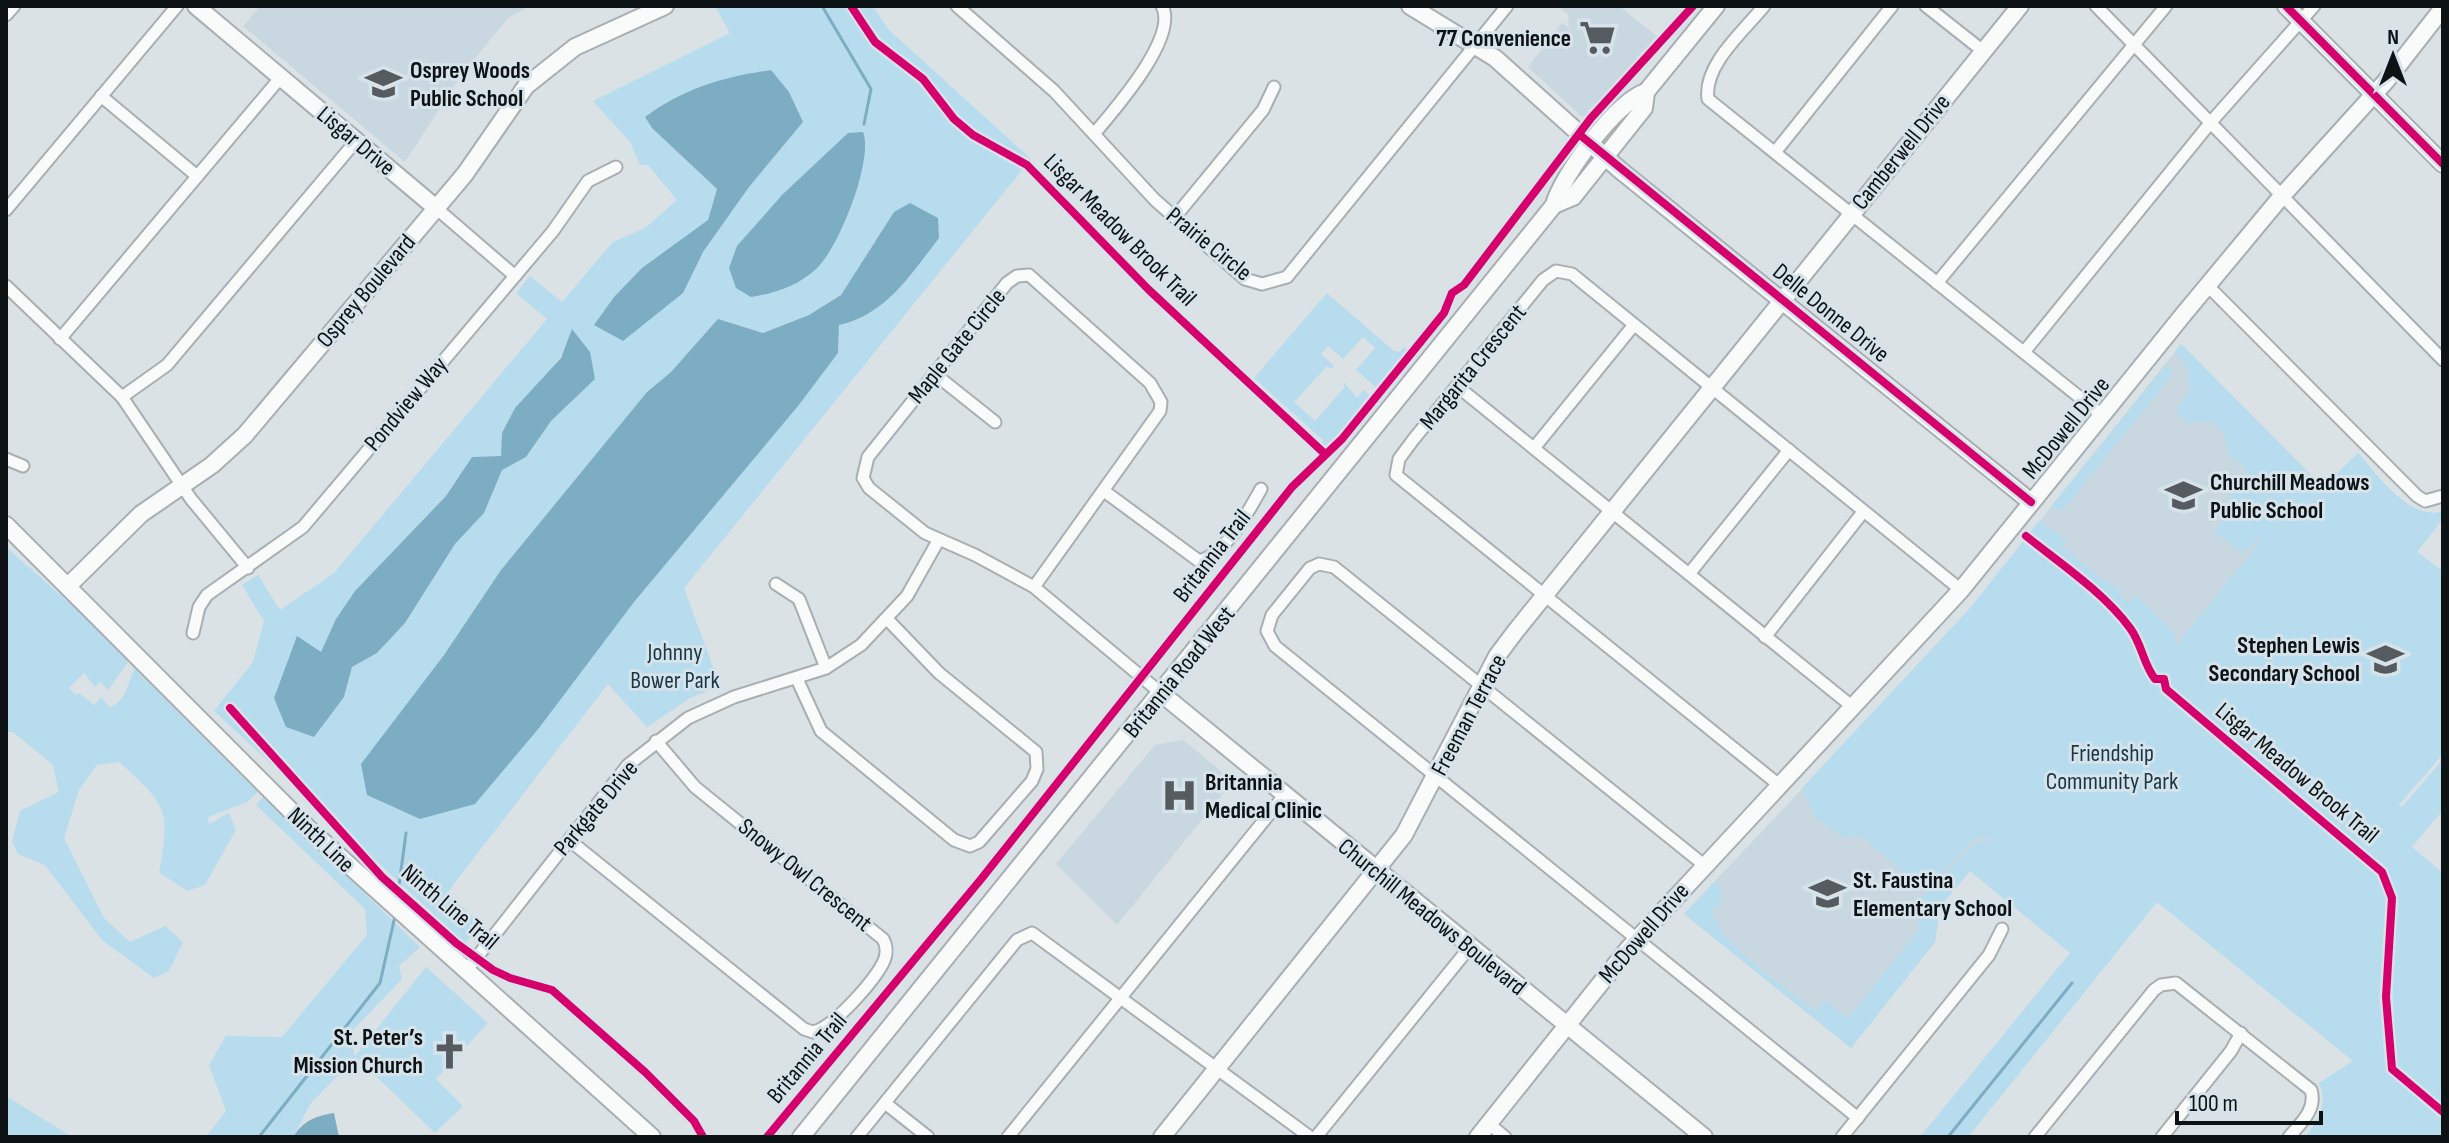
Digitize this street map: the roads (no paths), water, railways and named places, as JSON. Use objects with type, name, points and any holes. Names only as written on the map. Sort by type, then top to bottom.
[{"type":"street","points":[[6,210],[177,6]]},
{"type":"street","name":"Lisgar Drive","points":[[196,6],[515,276]]},
{"type":"street","name":"Osprey Boulevard","points":[[68,586],[141,514],[222,458],[245,435],[436,208],[476,158],[517,96],[544,69],[585,42],[665,6]]},
{"type":"street","name":"Prairie Circle","points":[[957,6],[1054,91],[1175,217],[1245,279],[1262,284],[1287,277],[1507,6]]},
{"type":"street","points":[[1094,134],[1141,76],[1165,25],[1162,6]]},
{"type":"street","name":"Delle Donne Drive","points":[[1410,6],[1501,63],[1605,157],[2031,502]]},
{"type":"street","name":"Britannia Road West","points":[[1554,205],[1573,197],[1644,108],[1646,92],[1716,6]]},
{"type":"street","points":[[1764,6],[1706,83],[1708,99],[2103,416]]},
{"type":"street","points":[[1776,151],[1892,6]]},
{"type":"street","points":[[1926,6],[1983,51]]},
{"type":"street","name":"Camberwell Drive","points":[[1784,299],[2020,6]]},
{"type":"street","points":[[2096,6],[2443,360]]},
{"type":"street","points":[[1937,283],[2166,6]]},
{"type":"street","points":[[2286,6],[2443,164]]},
{"type":"street","points":[[2024,352],[2211,122],[2314,6]]},
{"type":"street","name":"McDowell Drive","points":[[1484,1131],[1637,938],[1961,590],[2281,197],[2375,94],[2443,8]]},
{"type":"street","points":[[60,339],[281,77]]},
{"type":"street","points":[[1175,217],[1263,110],[1274,87]]},
{"type":"street","name":"Britannia Road West","points":[[801,1137],[1554,205],[1559,186],[1591,145],[1631,97],[1646,92]]},
{"type":"street","points":[[101,96],[197,176]]},
{"type":"street","points":[[122,397],[167,365],[356,141]]},
{"type":"street","name":"Pondview Way","points":[[193,633],[199,607],[207,595],[303,527],[553,231],[588,181],[616,167]]},
{"type":"street","name":"Margarita Crescent","points":[[1543,597],[1396,475],[1399,459],[1543,280],[1556,271],[1572,274],[1712,389]]},
{"type":"street","name":"Maple Gate Circle","points":[[1034,587],[1160,411],[1158,393],[1036,278],[1017,276],[1007,283],[868,457],[863,478],[869,488],[938,541],[975,555],[1034,587],[1162,694]]},
{"type":"street","points":[[6,286],[122,397],[181,486],[248,568]]},
{"type":"street","points":[[2208,286],[2417,496],[2425,501],[2443,496]]},
{"type":"street","name":"Freeman Terrace","points":[[1162,1137],[1413,822],[1497,656],[1784,299]]},
{"type":"street","points":[[1534,448],[1633,326]]},
{"type":"street","points":[[936,375],[995,422]]},
{"type":"street","points":[[1457,386],[1854,708]]},
{"type":"street","points":[[1712,389],[1961,590]]},
{"type":"street","points":[[1689,574],[1789,450]]},
{"type":"street","points":[[6,459],[23,466]]},
{"type":"street","points":[[1104,491],[1199,561],[1209,559],[1247,514],[1261,489]]},
{"type":"street","points":[[1765,637],[1863,512]]},
{"type":"street","name":"Ninth Line","points":[[6,525],[379,895],[652,1137]]},
{"type":"street","name":"Parkgate Drive","points":[[466,971],[628,765],[656,741],[710,707],[826,668],[861,645],[888,620],[924,570],[938,541]]},
{"type":"street","points":[[1704,865],[1327,564],[1310,568],[1272,615],[1267,631],[1275,646],[1858,1118]]},
{"type":"street","points":[[776,584],[799,599],[826,668]]},
{"type":"street","points":[[1543,597],[1779,785]]},
{"type":"street","points":[[797,679],[811,715],[832,742],[954,840],[970,846],[979,842],[1032,781],[1037,769],[1036,752],[939,673],[888,620]]},
{"type":"street","name":"Churchill Meadows Boulevard","points":[[1162,694],[1283,797],[1704,1137]]},
{"type":"street","name":"Snowy Owl Crescent","points":[[569,840],[804,1029],[813,1032],[832,1024],[884,962],[886,946],[883,939],[695,787],[656,741]]},
{"type":"street","points":[[1008,1137],[1283,797]]},
{"type":"street","points":[[1842,1137],[1989,955],[2002,929]]},
{"type":"street","points":[[857,1137],[1023,935],[1039,936],[1119,999],[1310,1137]]},
{"type":"street","points":[[1316,1137],[1469,948]]},
{"type":"street","points":[[2035,1137],[2161,985],[2176,983],[2311,1090],[2314,1100],[2309,1112],[2289,1137]]},
{"type":"street","points":[[2162,1137],[2231,1051],[2241,1033]]},
{"type":"street","points":[[885,1103],[928,1137]]},
{"type":"street","points":[[1484,1131],[1505,1137]]},
{"type":"waterway","points":[[822,6],[871,89],[864,124]]},
{"type":"waterway","points":[[397,900],[406,833]]},
{"type":"waterway","points":[[259,1137],[380,983],[395,916]]},
{"type":"waterway","points":[[1948,1137],[2072,983]]},
{"type":"place","name":"77 Convenience","points":[[1597,38]]},
{"type":"place","name":"Osprey Woods Public School","points":[[384,84]]},
{"type":"place","name":"Churchill Meadows Public School","points":[[2184,496]]},
{"type":"place","name":"Stephen Lewis Secondary School","points":[[2386,659]]},
{"type":"place","name":"Britannia Medical Clinic","points":[[1179,796]]},
{"type":"place","name":"St. Faustina Elementary School","points":[[1827,894]]},
{"type":"place","name":"St. Peter’s Mission Church","points":[[449,1051]]},
{"type":"park label","name":"Johnny Bower Park","points":[[675,666]]},
{"type":"park label","name":"Friendship Community Park","points":[[2112,767]]}]
